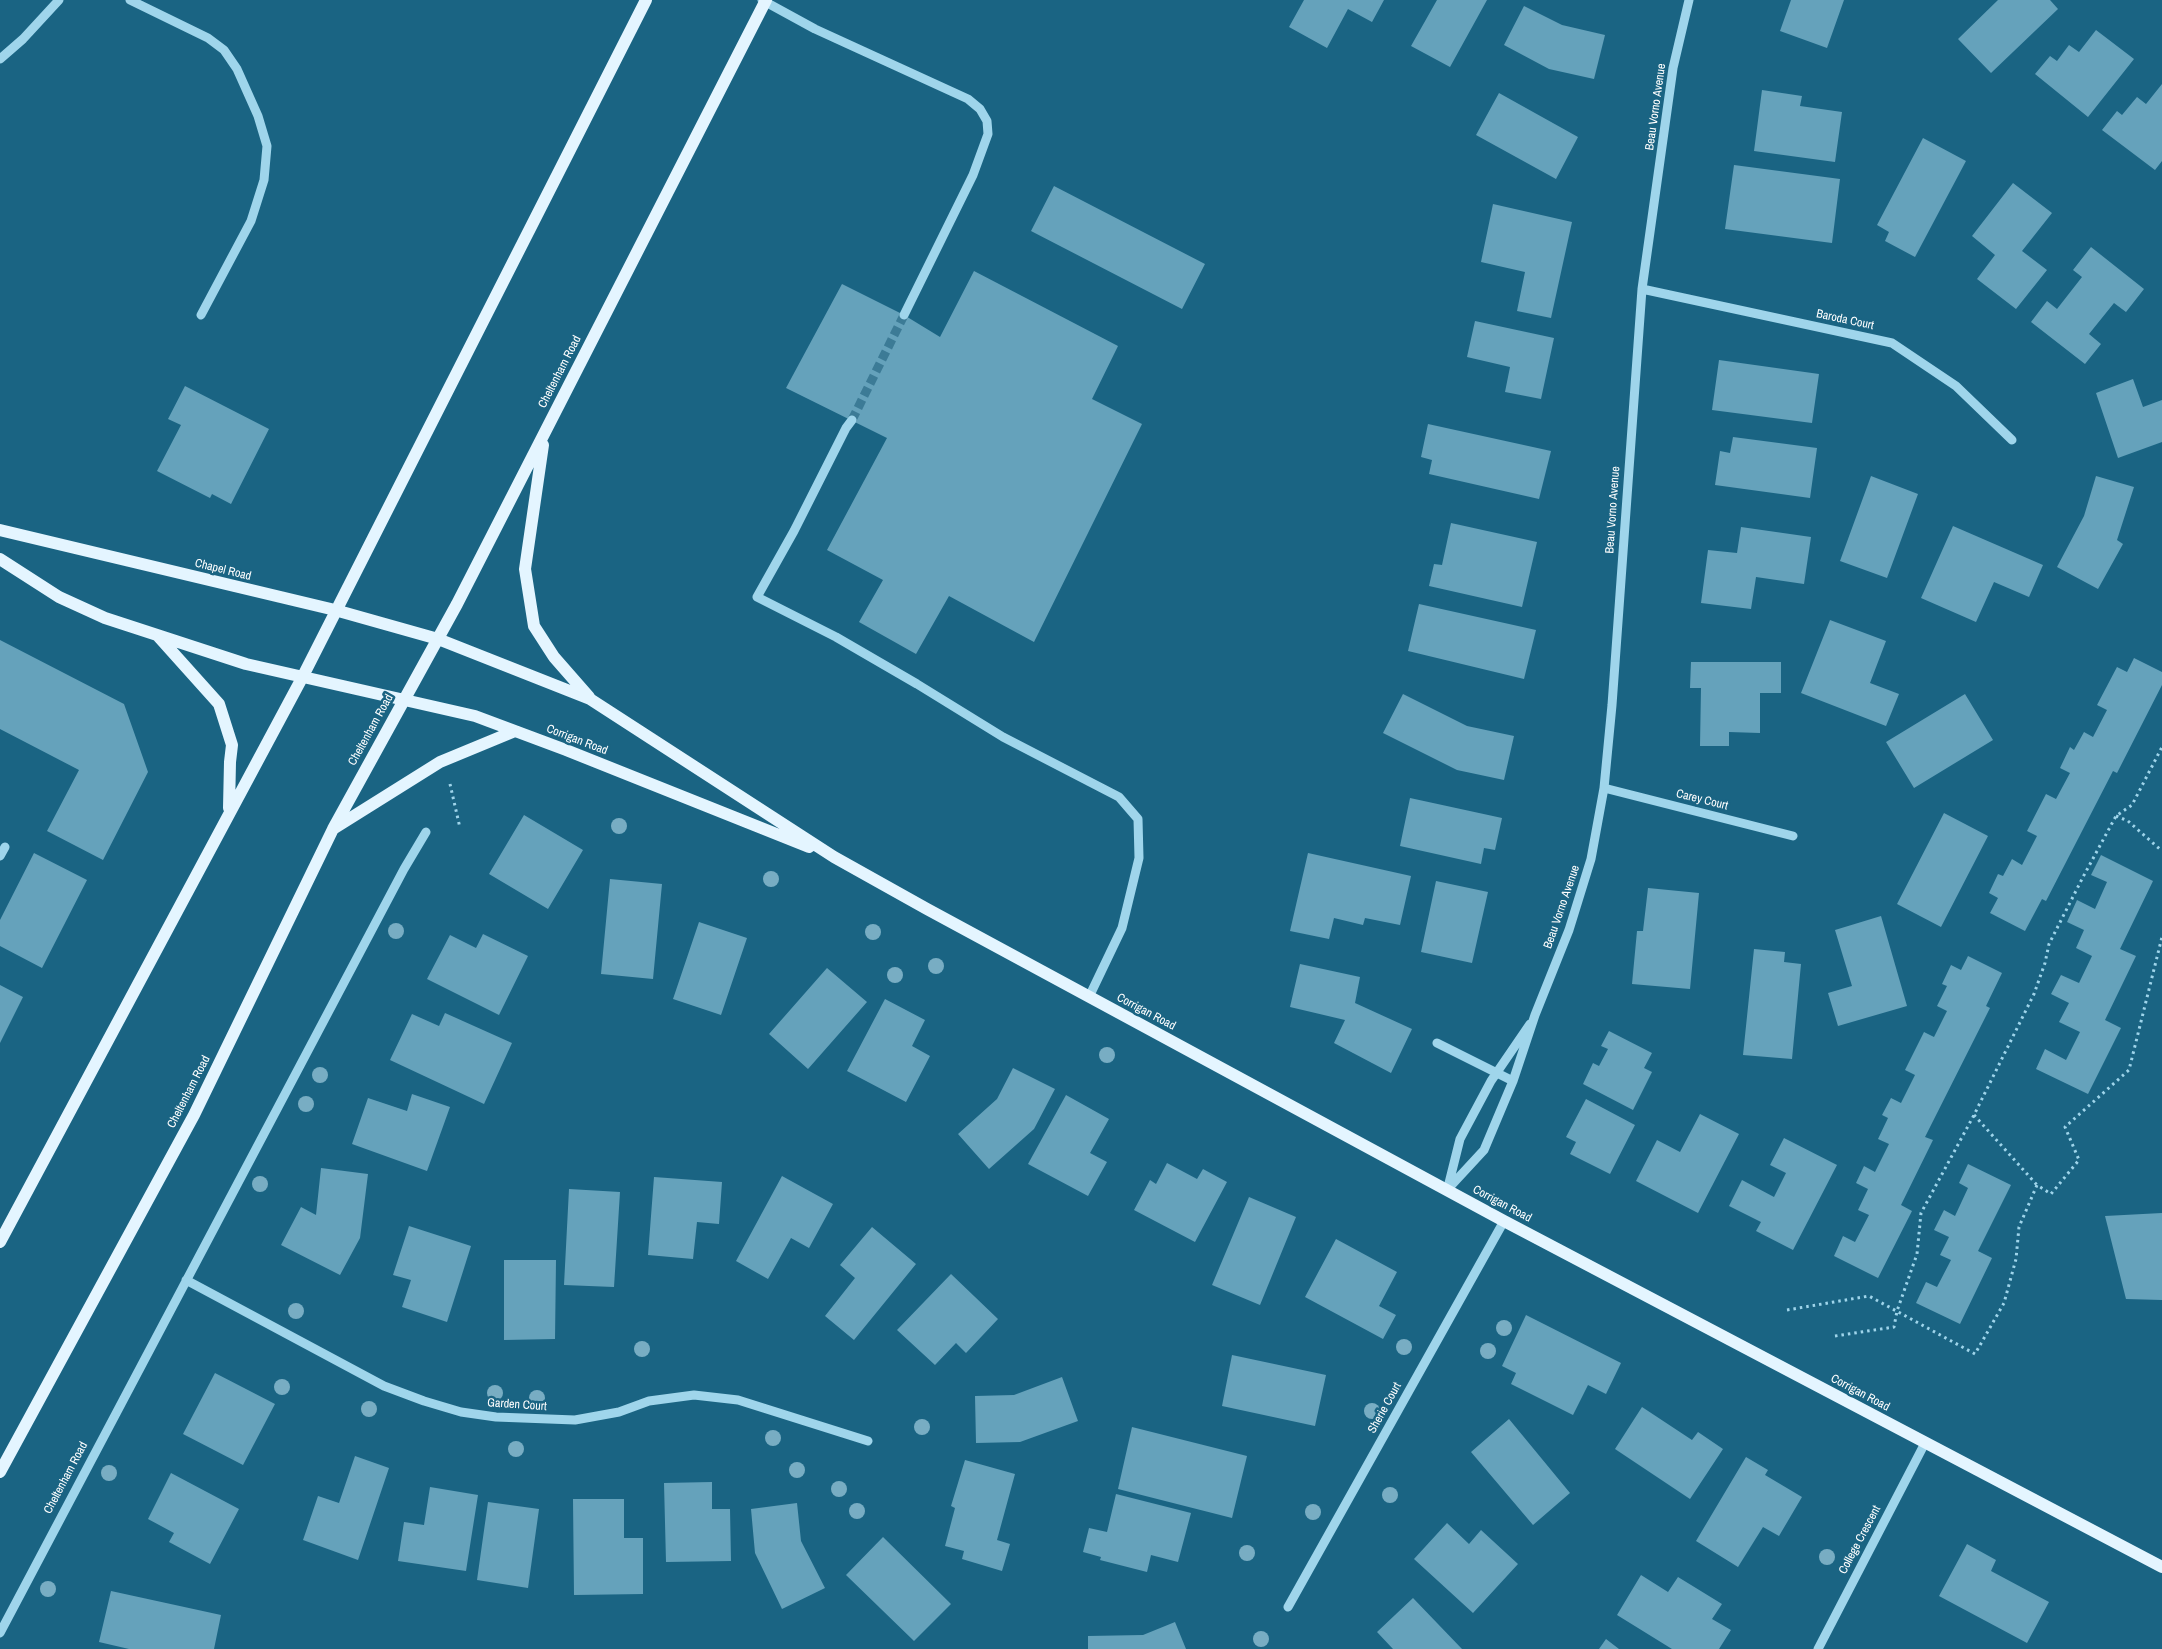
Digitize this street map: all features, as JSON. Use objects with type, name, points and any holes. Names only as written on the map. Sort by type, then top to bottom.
[{"type":"main road","points":[[0,1242],[229,811],[302,678],[562,162],[646,0]]},
{"type":"main road","name":"Cheltenham Road","points":[[0,1472],[194,1115],[333,829],[438,639],[764,1]]},
{"type":"main road","points":[[544,434],[525,569],[534,626],[554,657],[590,699]]},
{"type":"main road","name":"Chapel Road","points":[[0,530],[335,610],[438,639]]},
{"type":"main road","points":[[0,559],[59,597],[105,618],[246,664],[302,678]]},
{"type":"main road","points":[[158,636],[182,666],[219,704],[232,745],[229,811]]},
{"type":"main road","name":"Corrigan Road","points":[[438,639],[590,699],[834,857],[1504,1221],[2162,1567]]},
{"type":"main road","name":"Corrigan Road","points":[[302,678],[476,716],[834,857]]},
{"type":"main road","points":[[333,829],[440,762],[515,731]]},
{"type":"street","points":[[0,59],[23,39],[59,0]]},
{"type":"street","points":[[130,0],[208,38],[224,50],[237,69],[254,108],[266,146],[264,180],[250,221],[201,315]]},
{"type":"street","name":"Beau Vorno Avenue","points":[[1447,1190],[1484,1150],[1513,1081],[1535,1015],[1568,930],[1591,859],[1604,788],[1612,704],[1642,289],[1673,68],[1689,0]]},
{"type":"street","points":[[764,1],[815,29],[968,99],[980,108],[987,121],[988,134],[973,175],[904,315]]},
{"type":"street","name":"Baroda Court","points":[[1642,289],[1892,343],[1956,386],[2012,440]]},
{"type":"street","points":[[852,420],[846,428],[794,531],[757,597],[844,642],[917,684],[1002,737],[1119,797],[1138,819],[1139,858],[1122,928],[1089,997]]},
{"type":"street","name":"Carey Court","points":[[1604,788],[1793,836]]},
{"type":"street","name":"Cheltenham Road","points":[[0,1633],[404,869],[426,832]]},
{"type":"street","points":[[0,856],[5,847]]},
{"type":"street","name":"Beau Vorno Avenue","points":[[1447,1190],[1460,1138],[1496,1072],[1535,1015]]},
{"type":"street","points":[[1436,1043],[1513,1081]]},
{"type":"street","name":"Sherie Court","points":[[1288,1607],[1504,1221]]},
{"type":"street","name":"Garden Court","points":[[186,1280],[384,1386],[424,1401],[462,1412],[496,1417],[575,1420],[619,1412],[649,1401],[694,1395],[738,1400],[868,1441]]},
{"type":"street","name":"College Crescent","points":[[1818,1649],[1925,1443]]},
{"type":"path","points":[[1835,1336],[1894,1328],[1897,1310],[1917,1254],[1920,1214],[1974,1115],[2034,994],[2045,963],[2049,944],[2116,816],[2132,805],[2162,746]]},
{"type":"path","points":[[448,776],[460,828]]},
{"type":"path","points":[[2116,816],[2128,821],[2162,851]]},
{"type":"path","points":[[1974,1115],[2037,1185],[2051,1194],[2079,1160],[2065,1127],[2129,1070],[2162,937]]},
{"type":"path","points":[[1788,1310],[1869,1296],[1974,1354],[2004,1303],[2016,1259],[2019,1227],[2037,1185]]},
{"type":"building","points":[[1304,0],[1384,0],[1372,22],[1348,9],[1327,48],[1289,27]]},
{"type":"building","points":[[1437,0],[1487,0],[1450,67],[1411,46]]},
{"type":"building","points":[[1791,0],[1844,0],[1827,48],[1780,31]]},
{"type":"building","points":[[1998,0],[2050,0],[2058,9],[1991,73],[1958,39]]},
{"type":"building","points":[[1524,6],[1562,25],[1605,35],[1594,79],[1549,69],[1504,45]]},
{"type":"building","points":[[2096,30],[2134,59],[2088,117],[2035,74],[2050,56],[2057,61],[2069,45],[2079,52]]},
{"type":"building","points":[[2162,84],[2162,161],[2155,170],[2102,130],[2117,111],[2122,115],[2137,97],[2146,104]]},
{"type":"building","points":[[1762,90],[1802,96],[1800,106],[1842,112],[1835,162],[1754,151]]},
{"type":"building","points":[[1499,93],[1578,137],[1556,179],[1476,135]]},
{"type":"building","points":[[1923,138],[1966,161],[1915,257],[1885,241],[1889,232],[1877,225]]},
{"type":"building","points":[[1734,165],[1840,179],[1832,243],[1725,229]]},
{"type":"building","points":[[2013,183],[2052,213],[2022,251],[2047,270],[2016,309],[1977,279],[1995,255],[1972,236]]},
{"type":"building","points":[[1054,186],[1205,264],[1182,309],[1031,231]]},
{"type":"building","points":[[1493,204],[1572,222],[1551,318],[1517,311],[1525,272],[1481,262]]},
{"type":"building","points":[[2091,247],[2144,289],[2126,312],[2114,303],[2089,334],[2101,344],[2085,364],[2031,322],[2047,301],[2057,309],[2082,277],[2073,270]]},
{"type":"building","points":[[974,271],[1118,346],[1092,399],[1142,424],[1034,642],[949,596],[916,654],[859,622],[883,580],[827,550],[887,438],[786,388],[842,284],[904,315],[940,337]]},
{"type":"building","points":[[1475,321],[1554,338],[1541,399],[1505,392],[1510,367],[1467,357]]},
{"type":"building","points":[[1719,360],[1819,374],[1812,423],[1712,410]]},
{"type":"building","points":[[2133,379],[2143,407],[2162,400],[2162,442],[2118,458],[2096,393]]},
{"type":"building","points":[[185,386],[269,429],[231,504],[212,494],[210,498],[157,471],[181,425],[168,419]]},
{"type":"building","points":[[1428,424],[1551,451],[1539,499],[1429,474],[1432,460],[1421,457]]},
{"type":"building","points":[[1733,437],[1817,448],[1810,498],[1715,485],[1720,451],[1730,453]]},
{"type":"building","points":[[1871,476],[1918,494],[1887,578],[1840,561]]},
{"type":"building","points":[[2096,476],[2134,487],[2117,540],[2123,544],[2098,589],[2057,567],[2084,516]]},
{"type":"building","points":[[1451,523],[1537,542],[1522,607],[1429,586],[1434,564],[1442,565]]},
{"type":"building","points":[[1953,526],[2043,565],[2029,597],[1994,582],[1976,622],[1921,598]]},
{"type":"building","points":[[1741,527],[1811,537],[1804,584],[1756,577],[1751,609],[1701,603],[1708,550],[1737,553]]},
{"type":"building","points":[[1419,604],[1536,630],[1524,679],[1408,651]]},
{"type":"building","points":[[1830,620],[1886,641],[1870,683],[1899,694],[1886,726],[1801,693]]},
{"type":"building","points":[[0,640],[124,704],[148,772],[103,860],[47,831],[79,770],[0,729]]},
{"type":"building","points":[[2134,658],[2162,672],[2162,685],[2117,773],[2113,771],[2046,901],[2042,899],[2025,931],[1990,913],[1998,898],[1989,893],[1998,874],[2003,876],[2012,859],[2022,865],[2037,836],[2027,831],[2046,794],[2056,799],[2070,773],[2060,768],[2070,747],[2074,750],[2084,732],[2093,737],[2107,710],[2097,705],[2117,667],[2127,672]]},
{"type":"building","points":[[1691,662],[1781,662],[1781,693],[1760,693],[1760,733],[1729,732],[1729,746],[1700,746],[1701,688],[1690,688]]},
{"type":"building","points":[[1403,694],[1467,726],[1514,736],[1504,780],[1457,770],[1383,733]]},
{"type":"building","points":[[1965,694],[1993,740],[1914,788],[1886,742]]},
{"type":"building","points":[[1410,798],[1502,818],[1495,850],[1484,848],[1481,864],[1400,846]]},
{"type":"building","points":[[1944,813],[1988,836],[1941,927],[1897,904]]},
{"type":"building","points":[[524,815],[583,850],[548,909],[489,874]]},
{"type":"building","points":[[34,853],[87,880],[42,968],[0,946],[0,920]]},
{"type":"building","points":[[1308,853],[1411,876],[1400,925],[1365,918],[1363,925],[1334,918],[1329,939],[1290,931]]},
{"type":"building","points":[[2101,855],[2153,881],[2120,949],[2136,956],[2105,1020],[2121,1028],[2088,1094],[2036,1069],[2045,1049],[2066,1060],[2080,1032],[2059,1022],[2069,1003],[2051,994],[2061,975],[2079,983],[2092,956],[2076,948],[2084,930],[2067,922],[2077,900],[2095,909],[2107,882],[2091,875]]},
{"type":"building","points":[[610,879],[662,884],[653,979],[601,974]]},
{"type":"building","points":[[1436,881],[1488,892],[1472,963],[1421,952]]},
{"type":"building","points":[[1648,888],[1699,893],[1690,989],[1632,984],[1637,931],[1643,931]]},
{"type":"building","points":[[1881,916],[1907,1006],[1838,1026],[1828,993],[1852,986],[1835,930]]},
{"type":"building","points":[[699,922],[747,938],[721,1015],[673,999]]},
{"type":"building","points":[[483,934],[528,956],[499,1015],[427,979],[450,935],[476,948]]},
{"type":"building","points":[[1754,949],[1785,952],[1784,962],[1801,964],[1792,1059],[1743,1055]]},
{"type":"building","points":[[1968,956],[2002,973],[1986,1006],[1990,1008],[1925,1137],[1933,1140],[1901,1205],[1912,1211],[1878,1278],[1834,1256],[1843,1236],[1855,1242],[1869,1215],[1858,1210],[1868,1189],[1856,1183],[1864,1166],[1875,1172],[1889,1144],[1878,1139],[1888,1118],[1882,1115],[1891,1098],[1901,1103],[1915,1075],[1905,1070],[1924,1032],[1934,1037],[1947,1011],[1937,1006],[1947,986],[1942,984],[1951,965],[1961,970]]},
{"type":"building","points":[[1300,964],[1360,977],[1355,1003],[1412,1029],[1391,1073],[1334,1043],[1345,1020],[1290,1007]]},
{"type":"building","points":[[827,968],[867,1002],[808,1069],[769,1034]]},
{"type":"building","points":[[0,985],[23,997],[0,1043]]},
{"type":"building","points":[[885,999],[925,1020],[912,1046],[930,1056],[906,1102],[847,1071]]},
{"type":"building","points":[[445,1013],[512,1043],[484,1104],[390,1060],[412,1014],[439,1026]]},
{"type":"building","points":[[1609,1031],[1652,1053],[1644,1068],[1652,1072],[1633,1110],[1583,1084],[1593,1063],[1599,1066],[1608,1049],[1601,1046]]},
{"type":"building","points":[[1013,1068],[1055,1089],[1034,1129],[989,1169],[958,1134],[997,1099]]},
{"type":"building","points":[[412,1094],[450,1107],[427,1171],[352,1144],[368,1098],[407,1111]]},
{"type":"building","points":[[1066,1095],[1109,1119],[1090,1153],[1107,1162],[1088,1196],[1028,1164]]},
{"type":"building","points":[[1586,1099],[1635,1125],[1610,1174],[1570,1154],[1576,1142],[1566,1137]]},
{"type":"building","points":[[1700,1114],[1739,1134],[1698,1213],[1636,1181],[1657,1140],[1680,1152]]},
{"type":"building","points":[[1784,1138],[1837,1165],[1793,1250],[1756,1231],[1761,1222],[1729,1206],[1742,1180],[1774,1197],[1786,1173],[1770,1165]]},
{"type":"building","points":[[1167,1163],[1197,1179],[1203,1169],[1227,1182],[1195,1242],[1134,1210],[1150,1180],[1156,1184]]},
{"type":"building","points":[[1968,1164],[2011,1185],[1978,1251],[1992,1258],[1960,1324],[1916,1303],[1926,1282],[1937,1287],[1951,1260],[1940,1255],[1949,1237],[1934,1230],[1944,1210],[1955,1216],[1968,1188],[1959,1183]]},
{"type":"building","points":[[321,1168],[368,1174],[360,1238],[340,1275],[281,1245],[301,1207],[316,1215]]},
{"type":"building","points":[[782,1176],[833,1204],[809,1248],[791,1238],[768,1279],[736,1261]]},
{"type":"building","points":[[654,1177],[722,1182],[719,1224],[697,1222],[693,1259],[648,1255]]},
{"type":"building","points":[[569,1189],[620,1192],[614,1287],[564,1285]]},
{"type":"building","points":[[1249,1197],[1296,1217],[1260,1305],[1212,1285]]},
{"type":"building","points":[[2162,1213],[2162,1300],[2126,1299],[2105,1216]]},
{"type":"building","points":[[409,1226],[471,1246],[447,1322],[402,1307],[411,1280],[393,1275]]},
{"type":"building","points":[[872,1227],[916,1264],[854,1340],[825,1316],[855,1278],[840,1265]]},
{"type":"building","points":[[1336,1239],[1397,1272],[1379,1306],[1396,1315],[1383,1339],[1305,1297]]},
{"type":"building","points":[[504,1260],[556,1260],[555,1339],[504,1340]]},
{"type":"building","points":[[951,1274],[998,1319],[966,1353],[956,1343],[935,1365],[897,1330]]},
{"type":"building","points":[[1526,1315],[1621,1363],[1606,1394],[1588,1385],[1573,1415],[1511,1384],[1516,1373],[1502,1366]]},
{"type":"building","points":[[1232,1355],[1326,1375],[1315,1426],[1222,1406]]},
{"type":"building","points":[[215,1373],[275,1404],[243,1465],[183,1434]]},
{"type":"building","points":[[1062,1377],[1078,1421],[1020,1442],[976,1443],[975,1396],[1014,1395]]},
{"type":"building","points":[[1642,1407],[1692,1440],[1698,1432],[1723,1449],[1690,1499],[1615,1449]]},
{"type":"building","points":[[1509,1419],[1570,1493],[1533,1525],[1471,1452]]},
{"type":"building","points":[[1132,1427],[1247,1456],[1232,1518],[1118,1489]]},
{"type":"building","points":[[355,1456],[389,1468],[358,1560],[303,1540],[318,1496],[339,1503]]},
{"type":"building","points":[[1746,1457],[1768,1470],[1765,1475],[1802,1497],[1779,1536],[1763,1527],[1738,1567],[1696,1541]]},
{"type":"building","points":[[965,1460],[1015,1474],[997,1540],[1010,1544],[1002,1571],[962,1559],[964,1551],[945,1546],[955,1508],[951,1506]]},
{"type":"building","points":[[171,1473],[239,1509],[210,1564],[169,1542],[174,1533],[148,1519]]},
{"type":"building","points":[[712,1482],[712,1509],[730,1509],[731,1561],[666,1562],[664,1483]]},
{"type":"building","points":[[430,1487],[478,1495],[466,1571],[398,1561],[404,1522],[424,1525]]},
{"type":"building","points":[[1116,1494],[1191,1513],[1178,1562],[1151,1555],[1147,1572],[1100,1560],[1101,1557],[1083,1552],[1089,1528],[1107,1532]]},
{"type":"building","points":[[573,1499],[624,1499],[624,1538],[643,1538],[643,1594],[574,1595]]},
{"type":"building","points":[[488,1502],[539,1509],[528,1588],[477,1580]]},
{"type":"building","points":[[797,1503],[801,1541],[825,1588],[782,1609],[755,1553],[751,1509]]},
{"type":"building","points":[[1447,1523],[1469,1544],[1481,1530],[1518,1564],[1473,1613],[1414,1559]]},
{"type":"building","points":[[883,1537],[951,1604],[914,1641],[846,1575]]},
{"type":"building","points":[[1967,1544],[1996,1560],[1991,1571],[2049,1602],[2027,1643],[1939,1596]]},
{"type":"building","points":[[1641,1575],[1668,1592],[1678,1577],[1722,1604],[1712,1619],[1731,1630],[1719,1649],[1672,1649],[1617,1615]]},
{"type":"building","points":[[111,1591],[221,1615],[214,1649],[129,1649],[99,1642]]},
{"type":"building","points":[[1413,1598],[1462,1649],[1393,1649],[1377,1632]]},
{"type":"building","points":[[1175,1622],[1186,1649],[1088,1649],[1088,1636],[1143,1635]]},
{"type":"building","points":[[1606,1639],[1619,1649],[1599,1649]]},
{"type":"tunnel","points":[[852,420],[904,315]]}]
